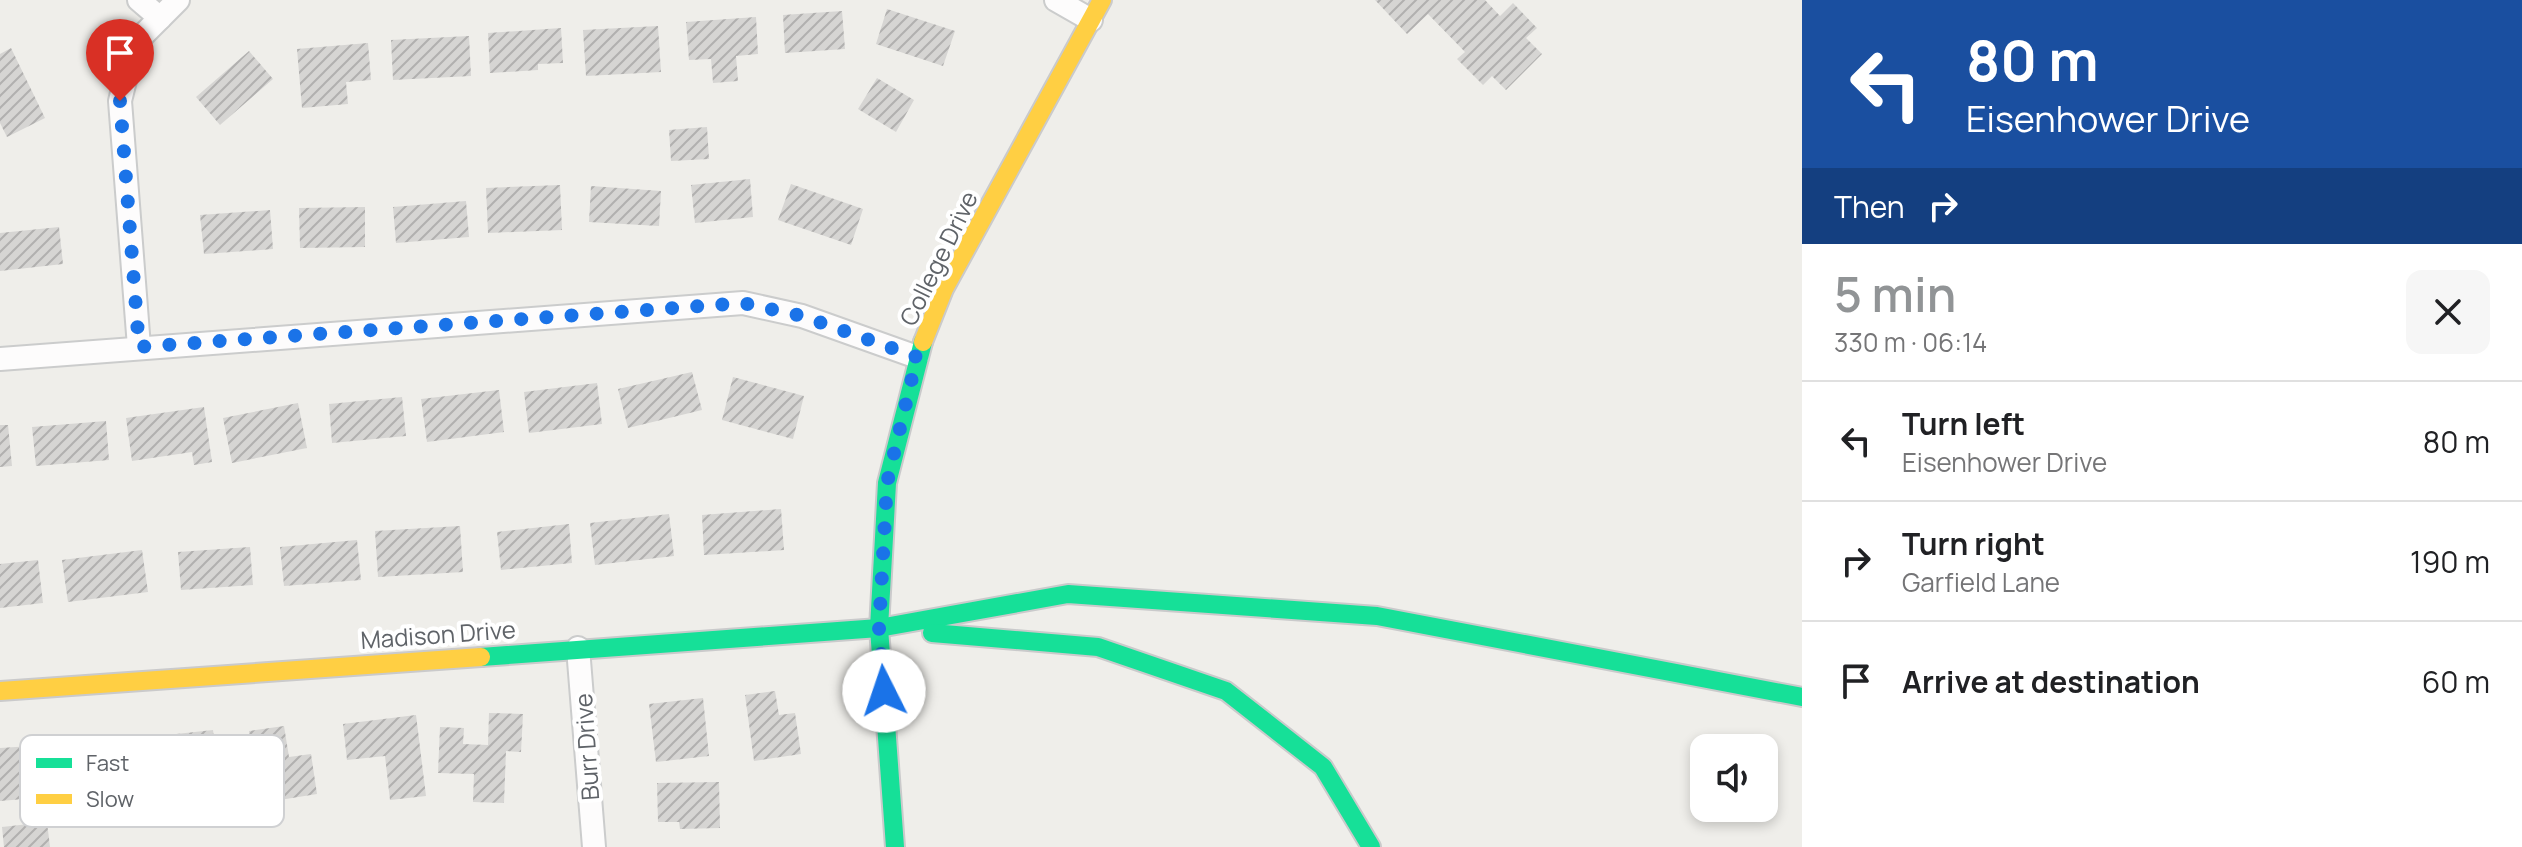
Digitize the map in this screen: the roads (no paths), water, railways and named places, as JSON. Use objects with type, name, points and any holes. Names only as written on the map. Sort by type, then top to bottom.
[{"type":"main road","name":"College Drive","points":[[895,847],[879,628],[887,483],[917,357],[944,289],[1102,0]]},
{"type":"main road","points":[[879,628],[1068,594],[1377,616],[1802,697]]},
{"type":"main road","name":"Madison Drive","points":[[0,691],[879,628]]},
{"type":"main road","points":[[879,628],[1098,647],[1226,691],[1323,767],[1371,847]]},
{"type":"street","points":[[139,0],[160,18]]},
{"type":"street","points":[[139,347],[120,101],[134,44],[178,0]]},
{"type":"street","points":[[1056,0],[1091,20]]},
{"type":"street","points":[[0,359],[743,303],[802,316],[917,357]]},
{"type":"street","name":"Burr Drive","points":[[578,648],[594,847]]}]
